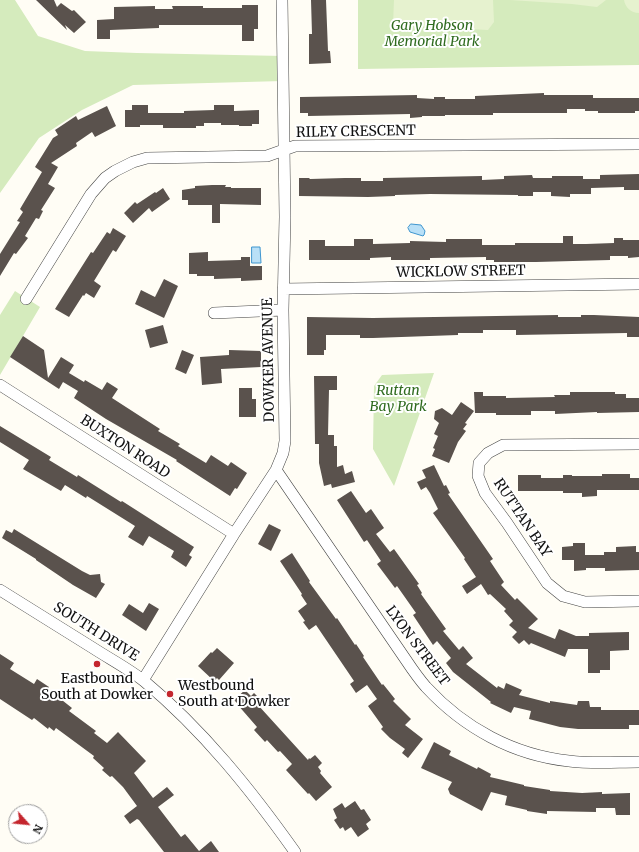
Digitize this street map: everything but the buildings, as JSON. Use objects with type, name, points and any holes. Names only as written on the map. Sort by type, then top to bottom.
[{"type":"street","name":"DOWKER AVENUE","points":[[143,680],[234,534],[276,470],[283,453],[285,441],[282,0]]},
{"type":"street","name":"RILEY CRESCENT","points":[[26,299],[91,194],[105,178],[114,171],[146,158],[268,156],[295,146],[639,144]]},
{"type":"street","name":"WICKLOW STREET","points":[[283,289],[639,284]]},
{"type":"street","points":[[214,313],[283,310]]},
{"type":"street","name":"BUXTON ROAD","points":[[0,385],[234,534]]},
{"type":"street","name":"RUTTAN BAY","points":[[639,444],[503,445],[488,453],[479,463],[478,476],[485,493],[548,583],[563,596],[585,602],[639,602]]},
{"type":"street","name":"LYON STREET","points":[[276,470],[425,686],[447,708],[464,722],[488,737],[513,748],[539,756],[568,761],[600,763],[639,762]]},
{"type":"street","name":"SOUTH DRIVE","points":[[0,590],[143,680],[179,712],[220,754],[261,804],[295,852]]},
{"type":"green space","points":[[0,0],[15,0],[38,36],[85,51],[283,56],[283,81],[133,85],[82,110],[39,138],[0,193]]},
{"type":"green space","name":"Gary Hobson Memorial Park","points":[[358,0],[639,0],[639,65],[358,69]]},
{"type":"green space","points":[[394,0],[493,0],[494,22],[488,30],[393,25]]},
{"type":"green space","points":[[510,0],[606,0],[597,7]]},
{"type":"green space","points":[[624,0],[639,0],[639,13],[633,12],[629,9]]},
{"type":"green space","points":[[15,291],[40,307],[0,375],[0,315]]},
{"type":"green space","name":"Ruttan Bay Park","points":[[434,373],[394,486],[373,449],[374,386],[382,375]]},
{"type":"water","points":[[411,224],[421,225],[425,231],[424,235],[410,232],[408,228]]},
{"type":"water","points":[[252,247],[260,247],[261,263],[252,263]]},
{"type":"place","name":"Eastbound South at Dowker","points":[[97,664]]},
{"type":"place","name":"Westbound South at Dowker","points":[[170,694]]}]
